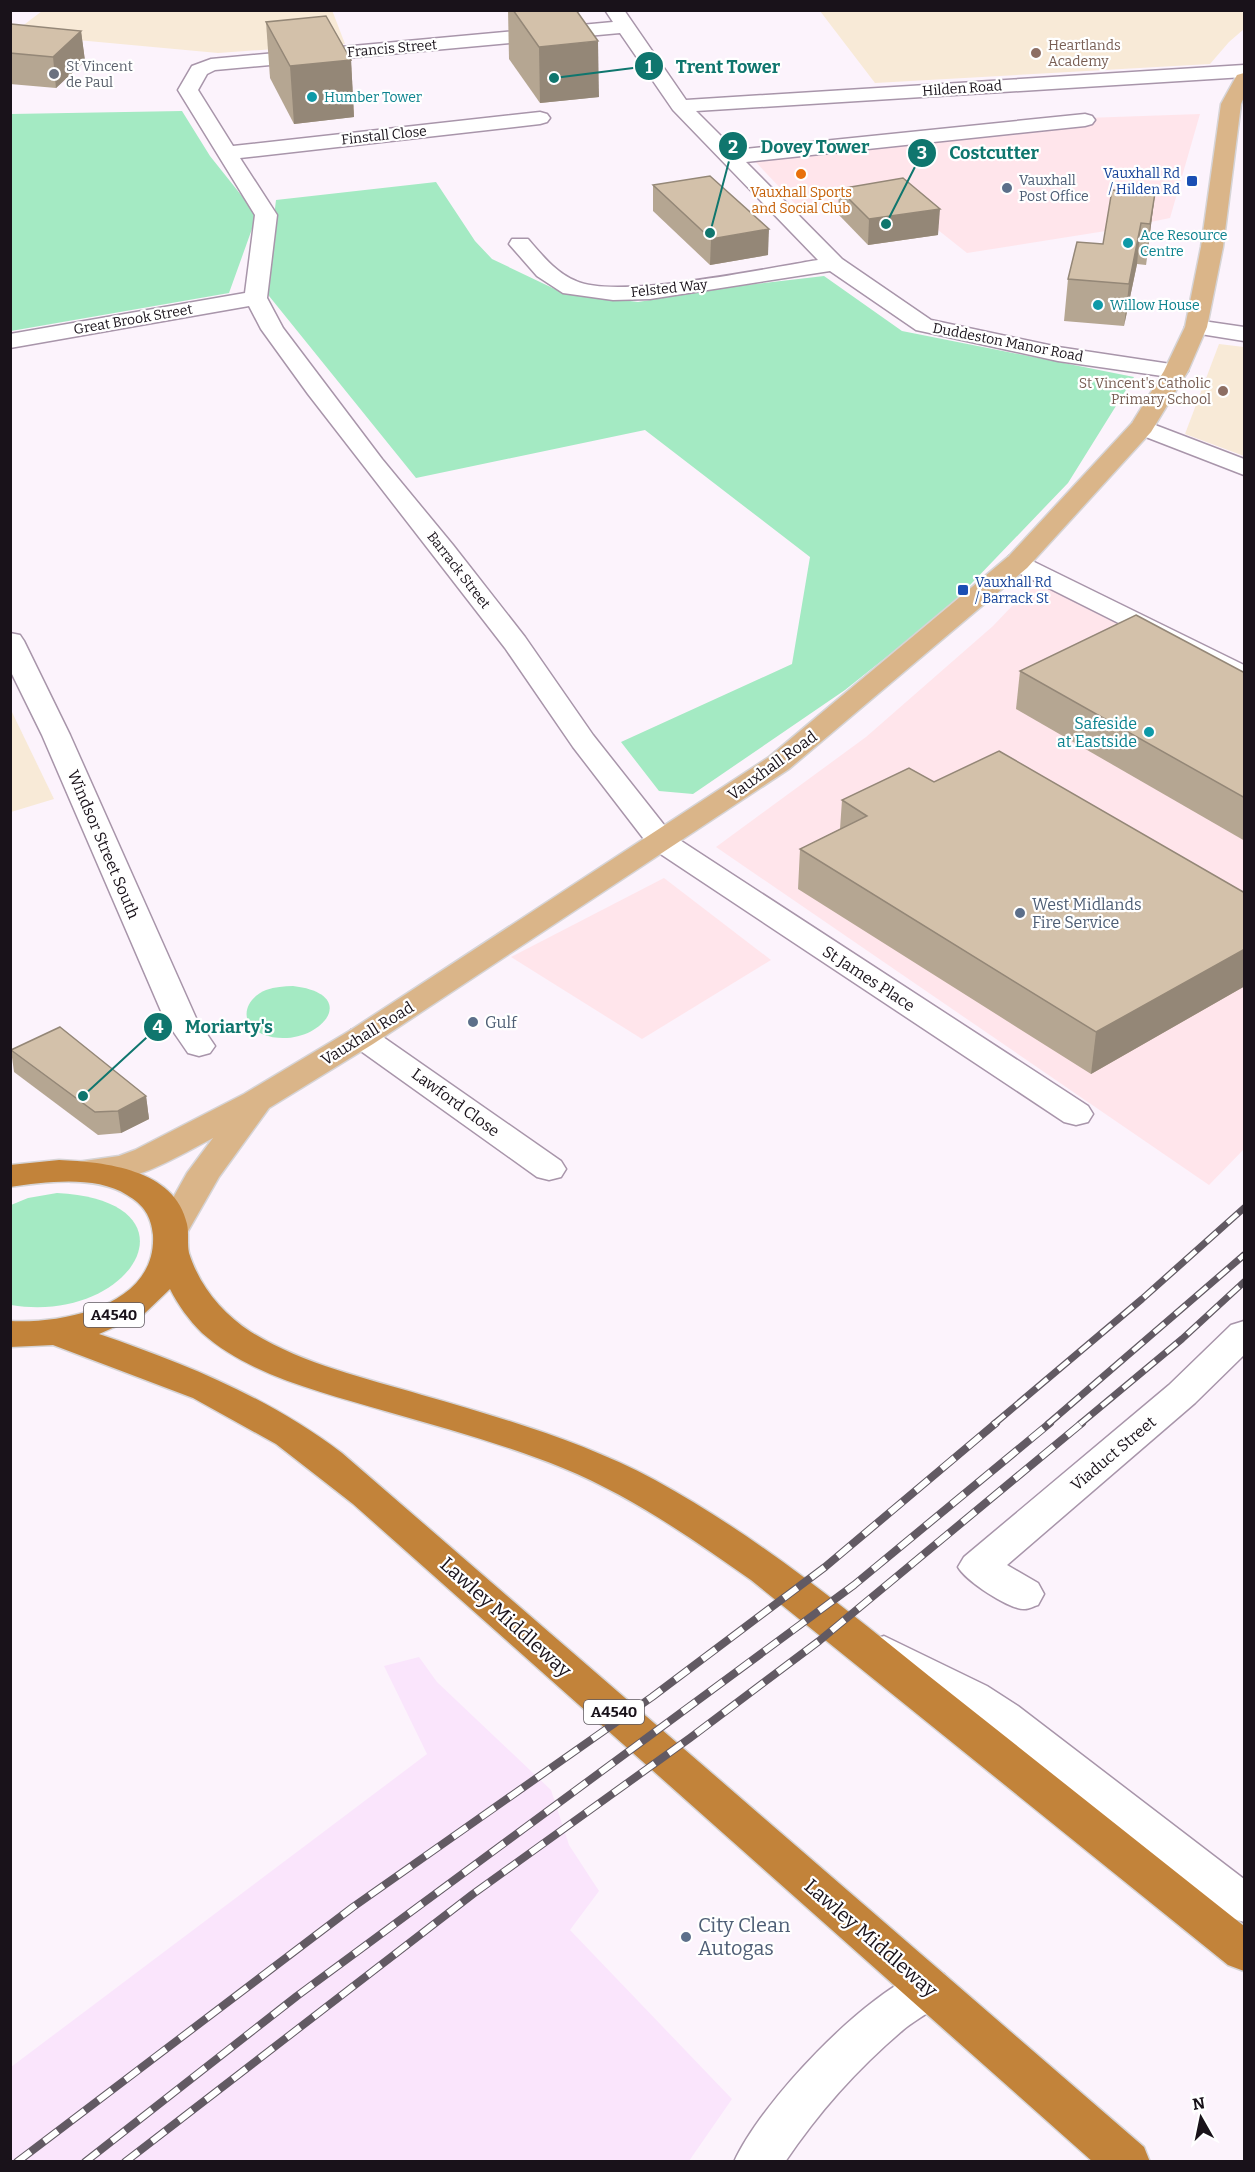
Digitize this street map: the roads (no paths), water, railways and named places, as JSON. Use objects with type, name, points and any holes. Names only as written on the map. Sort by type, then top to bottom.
[{"type":"highway","points":[[10,1155],[23,1164],[52,1169],[89,1170],[110,1175],[146,1191],[167,1217],[171,1241],[197,1304],[210,1318],[251,1347],[289,1368],[532,1442],[598,1468],[660,1500],[719,1537],[848,1634],[1245,1952]]},
{"type":"highway","points":[[10,1176],[52,1169]]},
{"type":"highway","name":"A4540","points":[[10,1334],[56,1333],[90,1325],[120,1312],[145,1294],[162,1273],[171,1241]]},
{"type":"highway","name":"Lawley Middleway","points":[[56,1333],[181,1378],[244,1407],[290,1435],[347,1479],[440,1558],[1127,2162]]},
{"type":"main road","name":"Vauxhall Road","points":[[89,1170],[124,1167],[139,1161],[256,1101],[362,1037],[662,841],[779,763],[1018,562],[1142,427],[1176,371],[1196,327],[1212,247],[1231,104],[1245,79]]},
{"type":"main road","name":"Vauxhall Road","points":[[171,1241],[204,1173],[256,1101]]},
{"type":"street","name":"Duddeston Manor Road","points":[[619,19],[680,106],[834,264],[924,325],[1058,354],[1176,371]]},
{"type":"street","name":"Francis Street","points":[[256,298],[266,215],[188,90],[199,70],[211,64],[619,19]]},
{"type":"street","name":"Hilden Road","points":[[680,106],[1245,71]]},
{"type":"street","name":"Finstall Close","points":[[227,153],[540,118]]},
{"type":"street","points":[[730,157],[1085,120]]},
{"type":"street","name":"Felsted Way","points":[[520,244],[544,271],[571,288],[613,293],[650,292],[834,264]]},
{"type":"street","name":"Great Brook Street","points":[[10,341],[256,298]]},
{"type":"street","name":"Barrack Street","points":[[256,298],[272,329],[323,398],[373,464],[444,549],[515,643],[604,770],[662,841]]},
{"type":"street","points":[[1196,327],[1245,334]]},
{"type":"street","points":[[1142,427],[1245,468]]},
{"type":"street","points":[[1018,562],[1245,675]]},
{"type":"street","name":"Windsor Street South","points":[[10,641],[56,735],[180,1018],[199,1046]]},
{"type":"street","name":"St James Place","points":[[662,841],[1076,1114]]},
{"type":"street","name":"Lawford Close","points":[[362,1037],[549,1168]]},
{"type":"street","name":"Viaduct Street","points":[[1024,1594],[978,1567],[1182,1394],[1245,1334]]},
{"type":"street","points":[[848,1634],[980,1702],[1245,1904]]},
{"type":"street","points":[[757,2162],[799,2102],[887,2016],[928,1988]]},
{"type":"railway","points":[[994,1424],[1142,1299],[1244,1208]]},
{"type":"railway","points":[[1048,1424],[1244,1255]]},
{"type":"railway","points":[[1080,1424],[1182,1339],[1244,1282]]},
{"type":"railway","points":[[17,2162],[353,1907],[652,1697],[825,1567],[996,1423]]},
{"type":"railway","points":[[85,2162],[297,1996],[854,1585],[1050,1423]]},
{"type":"railway","points":[[125,2162],[473,1894],[690,1738],[819,1641],[1082,1423]]},
{"type":"place","name":"Heartlands Academy","points":[[1036,53]]},
{"type":"place","name":"St Vincent de Paul","points":[[54,74]]},
{"type":"place","name":"Trent Tower","points":[[554,78]]},
{"type":"place","name":"Humber Tower","points":[[312,97]]},
{"type":"place","name":"Vauxhall Sports and Social Club","points":[[801,174]]},
{"type":"place","name":"Vauxhall Rd / Hilden Rd","points":[[1192,181]]},
{"type":"place","name":"Vauxhall Post Office","points":[[1007,188]]},
{"type":"place","name":"Costcutter","points":[[886,224]]},
{"type":"place","name":"Dovey Tower","points":[[710,233]]},
{"type":"place","name":"Ace Resource Centre","points":[[1128,243]]},
{"type":"place","name":"Willow House","points":[[1098,305]]},
{"type":"place","name":"St Vincent's Catholic Primary School","points":[[1223,391]]},
{"type":"place","name":"Vauxhall Rd / Barrack St","points":[[963,590]]},
{"type":"place","name":"Safeside at Eastside","points":[[1149,732]]},
{"type":"place","name":"West Midlands Fire Service","points":[[1020,913]]},
{"type":"place","name":"Gulf","points":[[473,1022]]},
{"type":"place","name":"Moriarty's","points":[[83,1096]]},
{"type":"place","name":"City Clean Autogas","points":[[686,1937]]}]
